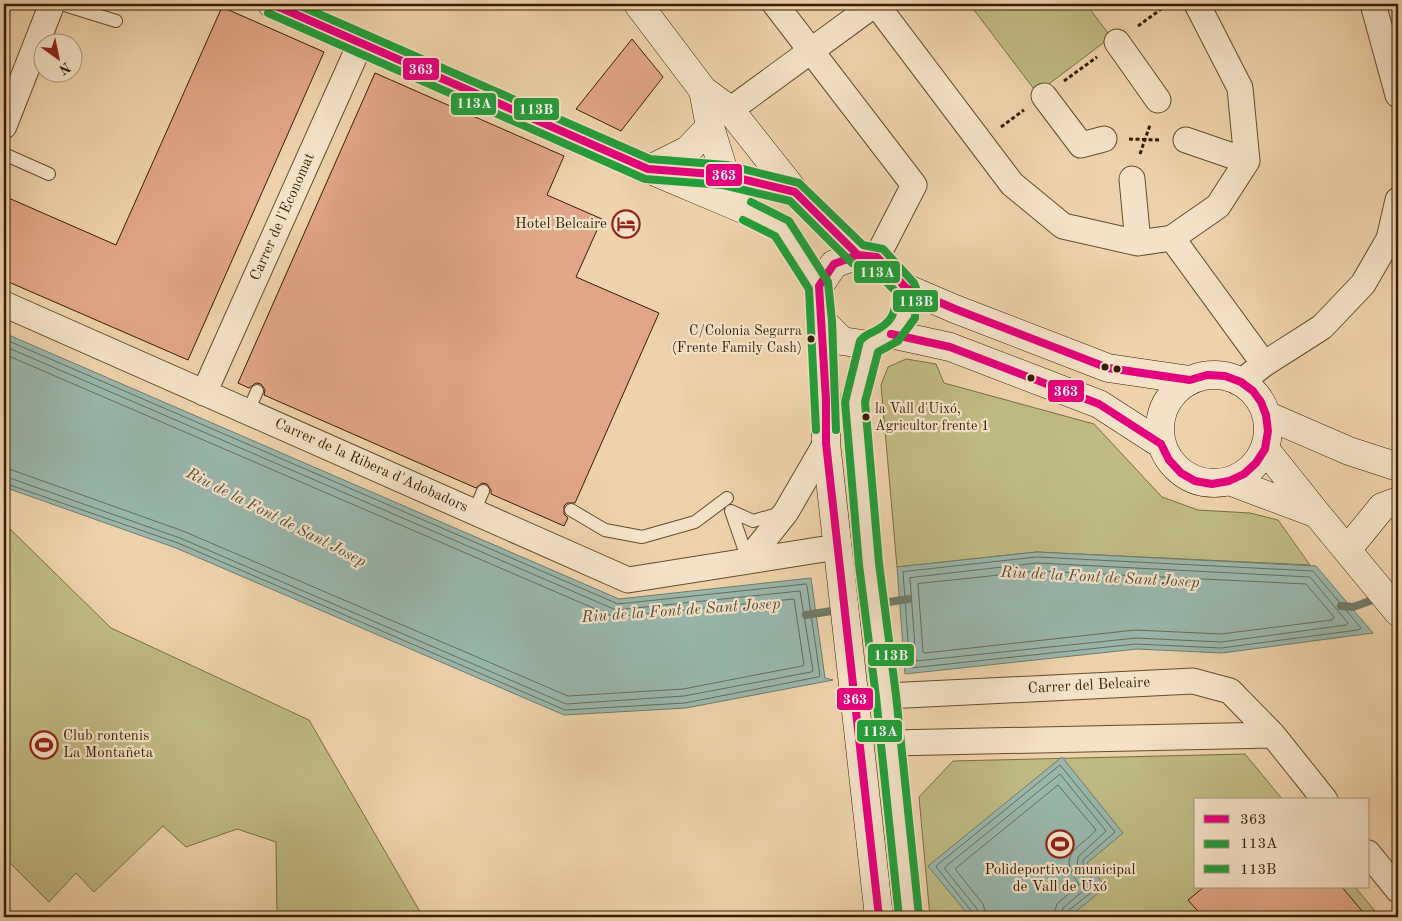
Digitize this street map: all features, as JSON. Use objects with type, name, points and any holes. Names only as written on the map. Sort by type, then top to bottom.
[{"type":"main road","points":[[272,4],[648,170],[750,212],[782,228],[819,286],[826,443],[880,917]]},
{"type":"main road","points":[[638,4],[703,90],[720,118],[795,192],[906,288],[1108,368],[1190,380]]},
{"type":"main road","points":[[648,170],[688,150],[720,118]]},
{"type":"main road","points":[[720,118],[725,175],[750,212]]},
{"type":"main road","points":[[648,170],[725,175],[795,192]]},
{"type":"main road","points":[[819,286],[834,264],[867,256]]},
{"type":"main road","points":[[906,288],[906,313],[880,340],[855,401],[869,564],[885,688],[908,917]]},
{"type":"main road","points":[[822,321],[842,340],[880,340],[950,347],[1099,404],[1161,444]]},
{"type":"main road","points":[[1207,375],[1225,376],[1241,382],[1261,402],[1266,415],[1268,431],[1265,448],[1256,463],[1244,474],[1229,481],[1212,484],[1196,481],[1180,473],[1169,460],[1161,444],[1159,430],[1161,414],[1167,401],[1177,389],[1190,380],[1207,375]]},
{"type":"main road","points":[[1266,415],[1349,451],[1398,466]]},
{"type":"main road","points":[[1265,448],[1349,451]]},
{"type":"main road","points":[[1265,448],[1398,612]]},
{"type":"main road","points":[[1229,481],[1317,514]]},
{"type":"main road","points":[[1354,559],[1382,506],[1398,501]]},
{"type":"street","points":[[4,126],[52,4]]},
{"type":"street","points":[[775,4],[914,185],[867,256]]},
{"type":"street","points":[[720,118],[876,4],[1012,184],[1063,226],[1138,243],[1172,238],[1218,206],[1247,161],[1240,88],[1197,4]]},
{"type":"street","points":[[1373,4],[1398,95]]},
{"type":"street","name":"Carrer de l'Economat","points":[[204,392],[361,42]]},
{"type":"street","points":[[1117,42],[1158,100]]},
{"type":"street","points":[[1044,96],[1081,145],[1104,139]]},
{"type":"street","points":[[1186,140],[1247,161]]},
{"type":"street","points":[[1132,179],[1138,243]]},
{"type":"street","points":[[1241,382],[1264,364],[1322,328],[1363,284],[1389,239],[1398,200]]},
{"type":"street","points":[[1172,238],[1264,364]]},
{"type":"street","name":"Carrer de la Ribera d'Adobadors","points":[[4,304],[204,392],[252,402],[478,501],[628,580],[748,560],[838,558]]},
{"type":"street","points":[[748,560],[786,512],[826,443]]},
{"type":"street","name":"Carrer del Belcaire","points":[[885,688],[1193,681],[1230,692],[1273,735],[1323,798]]},
{"type":"street","points":[[891,743],[1273,735]]},
{"type":"street","points":[[1370,855],[1398,890]]},
{"type":"lane","points":[[60,4],[116,21]]},
{"type":"lane","points":[[4,154],[49,174]]},
{"type":"lane","points":[[571,510],[605,530],[642,537],[695,522],[727,498]]},
{"type":"lane","points":[[748,560],[732,511],[753,521],[786,512]]},
{"type":"path","points":[[981,142],[1168,4]]},
{"type":"path","points":[[1132,179],[1158,100]]},
{"type":"path","points":[[1104,139],[1186,140]]},
{"type":"shaded area","points":[[973,4],[1086,4],[1111,37],[1037,93],[971,6]]},
{"type":"shaded area","points":[[906,359],[936,364],[944,383],[1094,424],[1162,497],[1198,510],[1250,513],[1278,520],[1310,565],[1037,552],[897,567],[881,385],[888,367]]},
{"type":"shaded area","points":[[4,523],[111,628],[309,720],[423,917],[277,917],[276,842],[237,829],[186,847],[163,826],[94,892],[76,873],[49,902],[4,857]]},
{"type":"shaded area","name":"Polideportivo municipal de Vall de Uxó","points":[[1245,754],[1281,798],[1194,798],[1194,888],[1356,888],[1380,917],[930,917],[919,797],[953,761]]},
{"type":"water","points":[[4,333],[619,599],[811,578],[825,678],[833,680],[686,708],[564,715],[176,548],[4,487]]},
{"type":"water","points":[[1037,552],[1316,566],[1373,633],[1222,653],[1137,649],[905,674],[897,567]]},
{"type":"water","points":[[1062,757],[1123,833],[1087,863],[1106,887],[1069,917],[970,917],[928,866]]},
{"type":"building","points":[[222,7],[324,52],[188,360],[4,280],[4,196],[116,245]]},
{"type":"building","points":[[632,39],[663,77],[621,131],[576,109]]},
{"type":"building","points":[[375,73],[564,156],[547,195],[602,219],[576,277],[659,313],[575,503],[567,503],[564,506],[564,514],[568,518],[564,526],[491,494],[487,484],[482,483],[476,488],[264,395],[265,390],[261,384],[256,383],[249,388],[238,383]]},
{"type":"building","points":[[1203,888],[1343,888],[1367,917],[1203,917],[1188,900]]},
{"type":"waterway","name":"Riu de la Font de Sant Josep","points":[[1341,606],[1353,607],[1398,591]]},
{"type":"waterway","name":"Riu de la Font de Sant Josep","points":[[806,615],[908,599]]},
{"type":"transit line","name":"363","points":[[272,4],[648,169],[725,175],[795,192],[858,255]]},
{"type":"transit line","name":"113B","points":[[296,4],[650,159],[727,165],[799,183],[863,245],[883,249],[914,283],[916,288],[915,318],[898,341],[878,352],[865,402],[879,563],[896,695],[919,916]]},
{"type":"transit line","name":"113A","points":[[268,13],[645,179],[723,185],[790,201],[852,263],[872,267],[896,292],[892,316],[880,328],[860,341],[845,402],[859,565],[876,697],[899,917]]},
{"type":"transit line","name":"113B","points":[[751,202],[789,221],[828,282],[832,321],[836,430]]},
{"type":"transit line","name":"113A","points":[[743,220],[775,236],[809,289],[816,430]]},
{"type":"transit line","name":"363","points":[[879,917],[826,443],[826,400],[819,286],[834,264],[858,255],[877,257],[906,288],[1108,368],[1190,380],[1207,375],[1225,376],[1241,382],[1253,391],[1261,402],[1266,415],[1268,431],[1265,449],[1256,463],[1244,474],[1229,481],[1212,484],[1195,481],[1181,473],[1169,460],[1161,444]]},
{"type":"transit line","name":"363","points":[[891,334],[950,347],[1099,404],[1161,444]]},
{"type":"place","name":"Hotel Belcaire","points":[[626,224]]},
{"type":"place","name":"C/Colonia Segarra (Frente Family Cash)","points":[[811,339]]},
{"type":"place","name":"la Vall d'Uixó, Agricultor frente 1","points":[[866,417]]},
{"type":"place","name":"Club rontenis La Montañeta","points":[[44,745]]},
{"type":"place","name":"Polideportivo municipal de Vall de Uxó","points":[[1060,844]]}]
